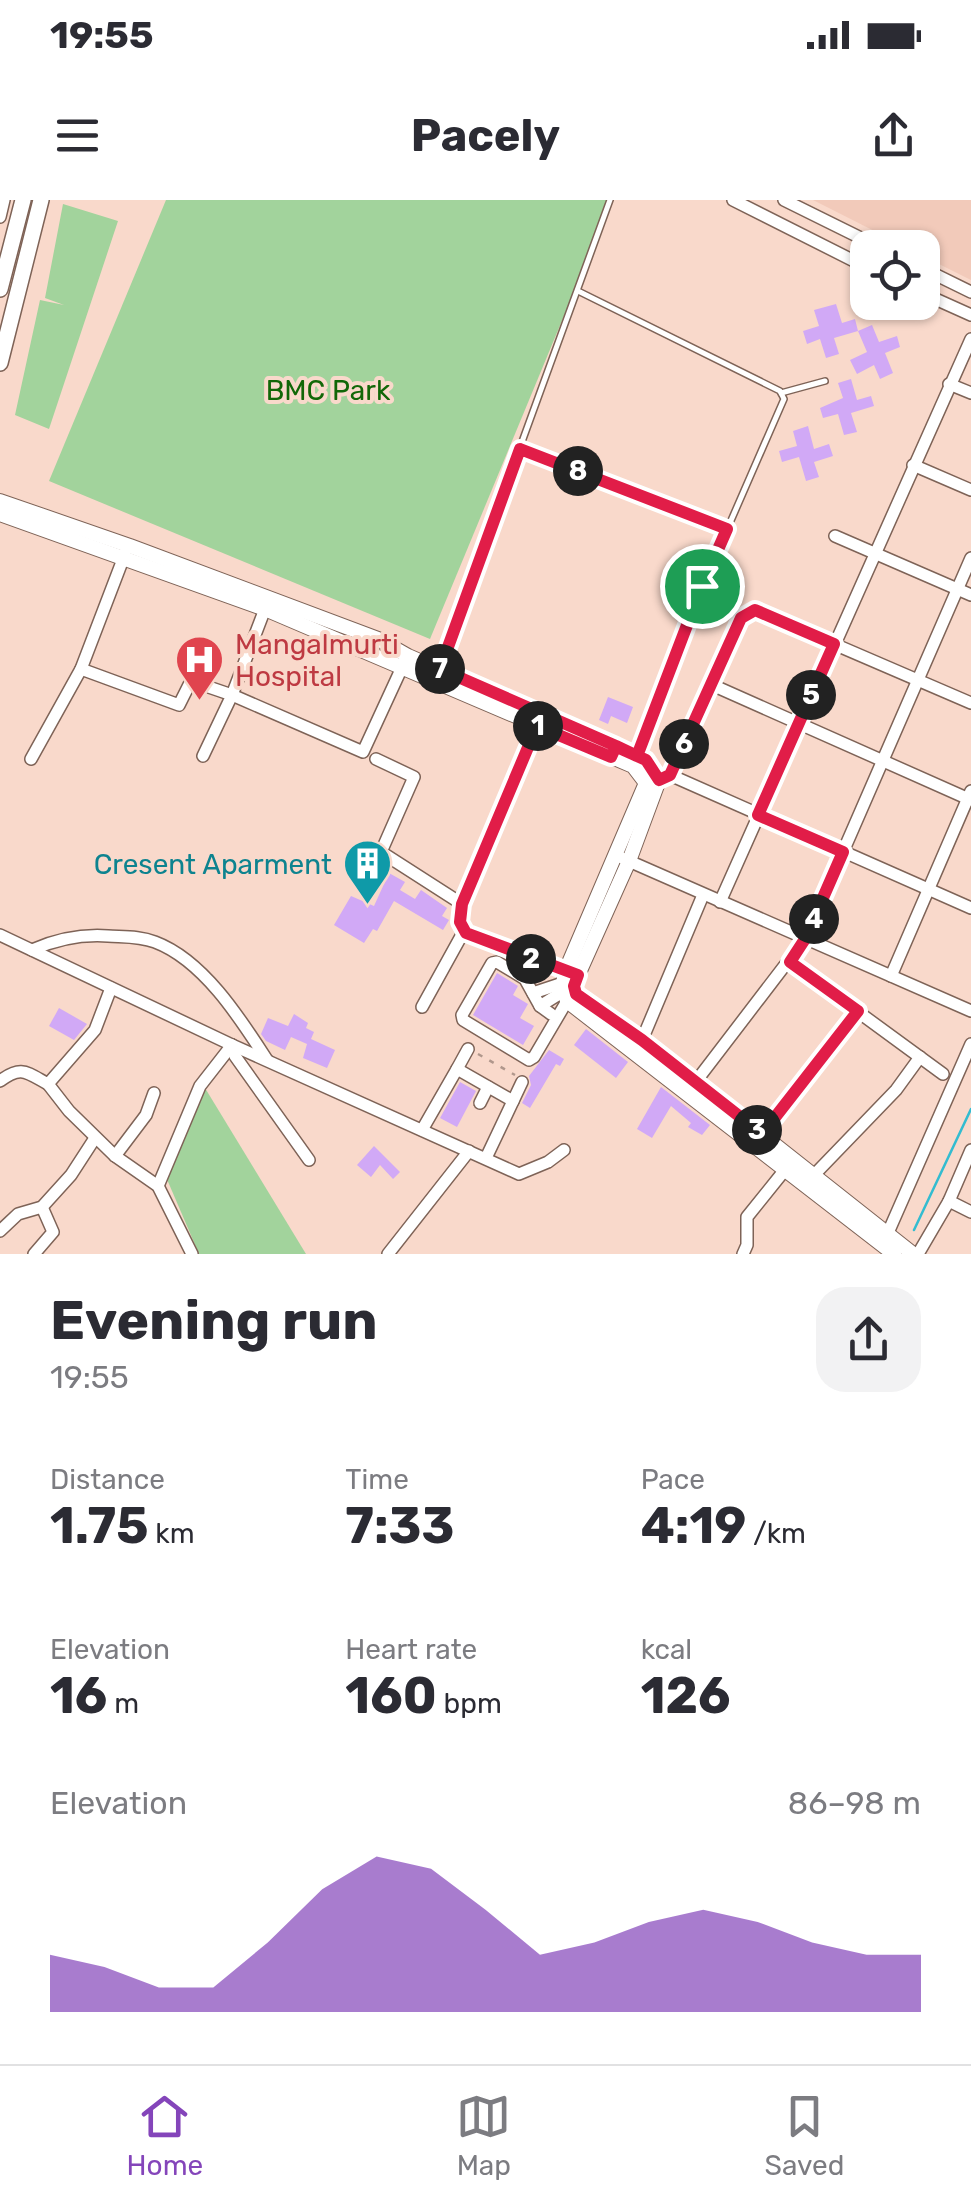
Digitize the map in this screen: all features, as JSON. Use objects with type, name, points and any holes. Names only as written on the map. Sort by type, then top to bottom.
[{"type":"main road","points":[[0,290],[23,200]]},
{"type":"main road","points":[[1,356],[41,200]]},
{"type":"street","points":[[0,217],[4,200]]},
{"type":"street","points":[[733,200],[850,259]]},
{"type":"street","points":[[784,200],[850,233]]},
{"type":"street","points":[[940,277],[971,292]]},
{"type":"street","points":[[940,300],[971,315]]},
{"type":"street","points":[[720,902],[971,339]]},
{"type":"street","points":[[949,384],[971,394]]},
{"type":"street","points":[[912,465],[971,490]]},
{"type":"street","points":[[0,501],[268,603],[613,751],[658,779],[758,815],[971,908]]},
{"type":"street","points":[[0,514],[126,551]]},
{"type":"street","points":[[836,536],[971,595]]},
{"type":"street","points":[[31,759],[81,669],[126,551]]},
{"type":"street","points":[[694,1084],[805,939],[971,558]]},
{"type":"street","points":[[203,756],[268,603]]},
{"type":"street","points":[[568,984],[546,1010],[525,979],[497,962],[492,963],[462,1015],[464,1020],[528,1060],[534,1058],[568,984],[658,779],[741,618],[755,610],[971,703]]},
{"type":"street","points":[[81,669],[179,705],[191,681],[363,752],[405,661]]},
{"type":"street","points":[[710,684],[970,797],[891,976]]},
{"type":"street","points":[[540,720],[462,904],[460,922],[464,931],[524,957],[568,984],[720,1111],[762,1134],[814,1176],[894,1254]]},
{"type":"street","points":[[376,758],[414,777],[381,852],[462,904]]},
{"type":"street","points":[[623,858],[971,1011]]},
{"type":"street","points":[[642,1040],[703,895]]},
{"type":"street","points":[[422,1007],[464,931]]},
{"type":"street","points":[[0,935],[519,1174],[548,1162],[564,1150]]},
{"type":"street","points":[[32,950],[74,937],[152,940],[177,954],[231,1005],[268,1061]]},
{"type":"street","points":[[790,962],[943,1074]]},
{"type":"street","points":[[534,993],[568,984],[574,986],[576,994],[642,1040],[694,1084],[784,1171],[915,1254],[950,1202],[971,1150]]},
{"type":"street","points":[[48,1084],[95,1030],[111,988]]},
{"type":"street","points":[[762,1134],[858,1011]]},
{"type":"street","points":[[232,1044],[235,1056],[310,1160]]},
{"type":"street","points":[[158,1186],[200,1086],[232,1044]]},
{"type":"street","points":[[888,1235],[971,1044]]},
{"type":"street","points":[[422,1130],[468,1050]]},
{"type":"street","points":[[814,1176],[896,1090],[920,1057]]},
{"type":"street","points":[[457,1068],[513,1102]]},
{"type":"street","points":[[0,1081],[13,1071],[24,1071],[48,1084],[96,1138],[158,1186],[192,1254]]},
{"type":"street","points":[[486,1158],[522,1082]]},
{"type":"street","points":[[480,1103],[488,1087]]},
{"type":"street","points":[[116,1156],[146,1115],[154,1093]]},
{"type":"street","points":[[0,1231],[18,1214],[42,1206],[71,1175],[96,1138]]},
{"type":"street","points":[[388,1254],[469,1151]]},
{"type":"street","points":[[743,1254],[747,1245],[747,1217],[784,1171]]},
{"type":"street","points":[[950,1202],[971,1212]]},
{"type":"street","points":[[34,1254],[53,1232],[42,1206]]},
{"type":"lane","points":[[437,676],[610,200]]},
{"type":"lane","points":[[578,291],[782,394],[825,381]]},
{"type":"lane","points":[[646,730],[784,398],[782,394]]},
{"type":"lane","points":[[520,449],[727,529]]},
{"type":"path","points":[[468,1050],[522,1082]]},
{"type":"shaded area","points":[[813,200],[971,200],[971,280],[940,264],[940,230],[872,230]]},
{"type":"green space","name":"BMC Park","points":[[166,200],[612,200],[430,639],[49,481]]},
{"type":"green space","points":[[63,204],[118,221],[49,429],[15,415],[40,300],[64,305],[45,298]]},
{"type":"green space","points":[[205,1088],[306,1254],[199,1254],[166,1177]]},
{"type":"building","points":[[836,304],[842,323],[855,320],[858,331],[834,338],[839,354],[826,358],[820,339],[807,344],[803,331],[819,326],[814,310]]},
{"type":"building","points":[[872,325],[879,342],[897,336],[900,347],[885,353],[893,373],[880,379],[874,365],[857,374],[850,360],[867,352],[858,331]]},
{"type":"building","points":[[851,379],[857,400],[871,396],[874,406],[851,413],[857,432],[844,435],[838,414],[823,418],[820,408],[843,398],[838,383]]},
{"type":"building","points":[[808,426],[814,449],[829,444],[833,456],[814,462],[819,477],[806,481],[799,457],[782,462],[779,451],[797,446],[793,431]]},
{"type":"building","points":[[608,697],[633,707],[627,723],[611,716],[608,724],[599,720]]},
{"type":"building","points":[[389,873],[405,882],[400,890],[415,899],[421,890],[447,908],[442,916],[449,920],[443,930],[394,901],[377,931],[373,929],[364,943],[334,925],[351,896],[374,906]]},
{"type":"building","points":[[497,973],[518,986],[513,995],[528,1004],[520,1018],[534,1026],[523,1045],[473,1015]]},
{"type":"building","points":[[59,1008],[87,1024],[74,1040],[49,1026]]},
{"type":"building","points":[[294,1014],[308,1023],[306,1028],[314,1032],[311,1039],[335,1050],[327,1068],[303,1058],[307,1044],[291,1037],[285,1050],[266,1041],[261,1034],[268,1018],[288,1026]]},
{"type":"building","points":[[586,1029],[628,1062],[616,1078],[574,1045]]},
{"type":"building","points":[[549,1050],[564,1059],[560,1066],[556,1064],[530,1108],[522,1103],[531,1085],[529,1076]]},
{"type":"building","points":[[460,1082],[476,1091],[457,1127],[440,1118]]},
{"type":"building","points":[[661,1087],[710,1125],[702,1135],[688,1127],[691,1123],[671,1106],[652,1138],[637,1129]]},
{"type":"building","points":[[374,1146],[400,1172],[393,1179],[380,1165],[371,1177],[357,1165]]},
{"type":"waterway","points":[[914,1230],[971,1109]]},
{"type":"place","name":"Mangalmurti Hospital","points":[[200,702]]},
{"type":"place","name":"Cresent Aparment","points":[[367,906]]},
{"type":"route","points":[[702,586],[658,696],[637,756],[616,746],[611,757],[537,726],[462,904],[460,922],[466,933],[578,975],[576,994],[762,1134],[858,1011],[790,962],[805,939],[843,852],[758,815],[834,644],[755,610],[741,618],[670,775],[659,780],[646,760],[617,747],[616,746],[543,713],[440,669],[520,449],[727,529],[702,586]]}]
